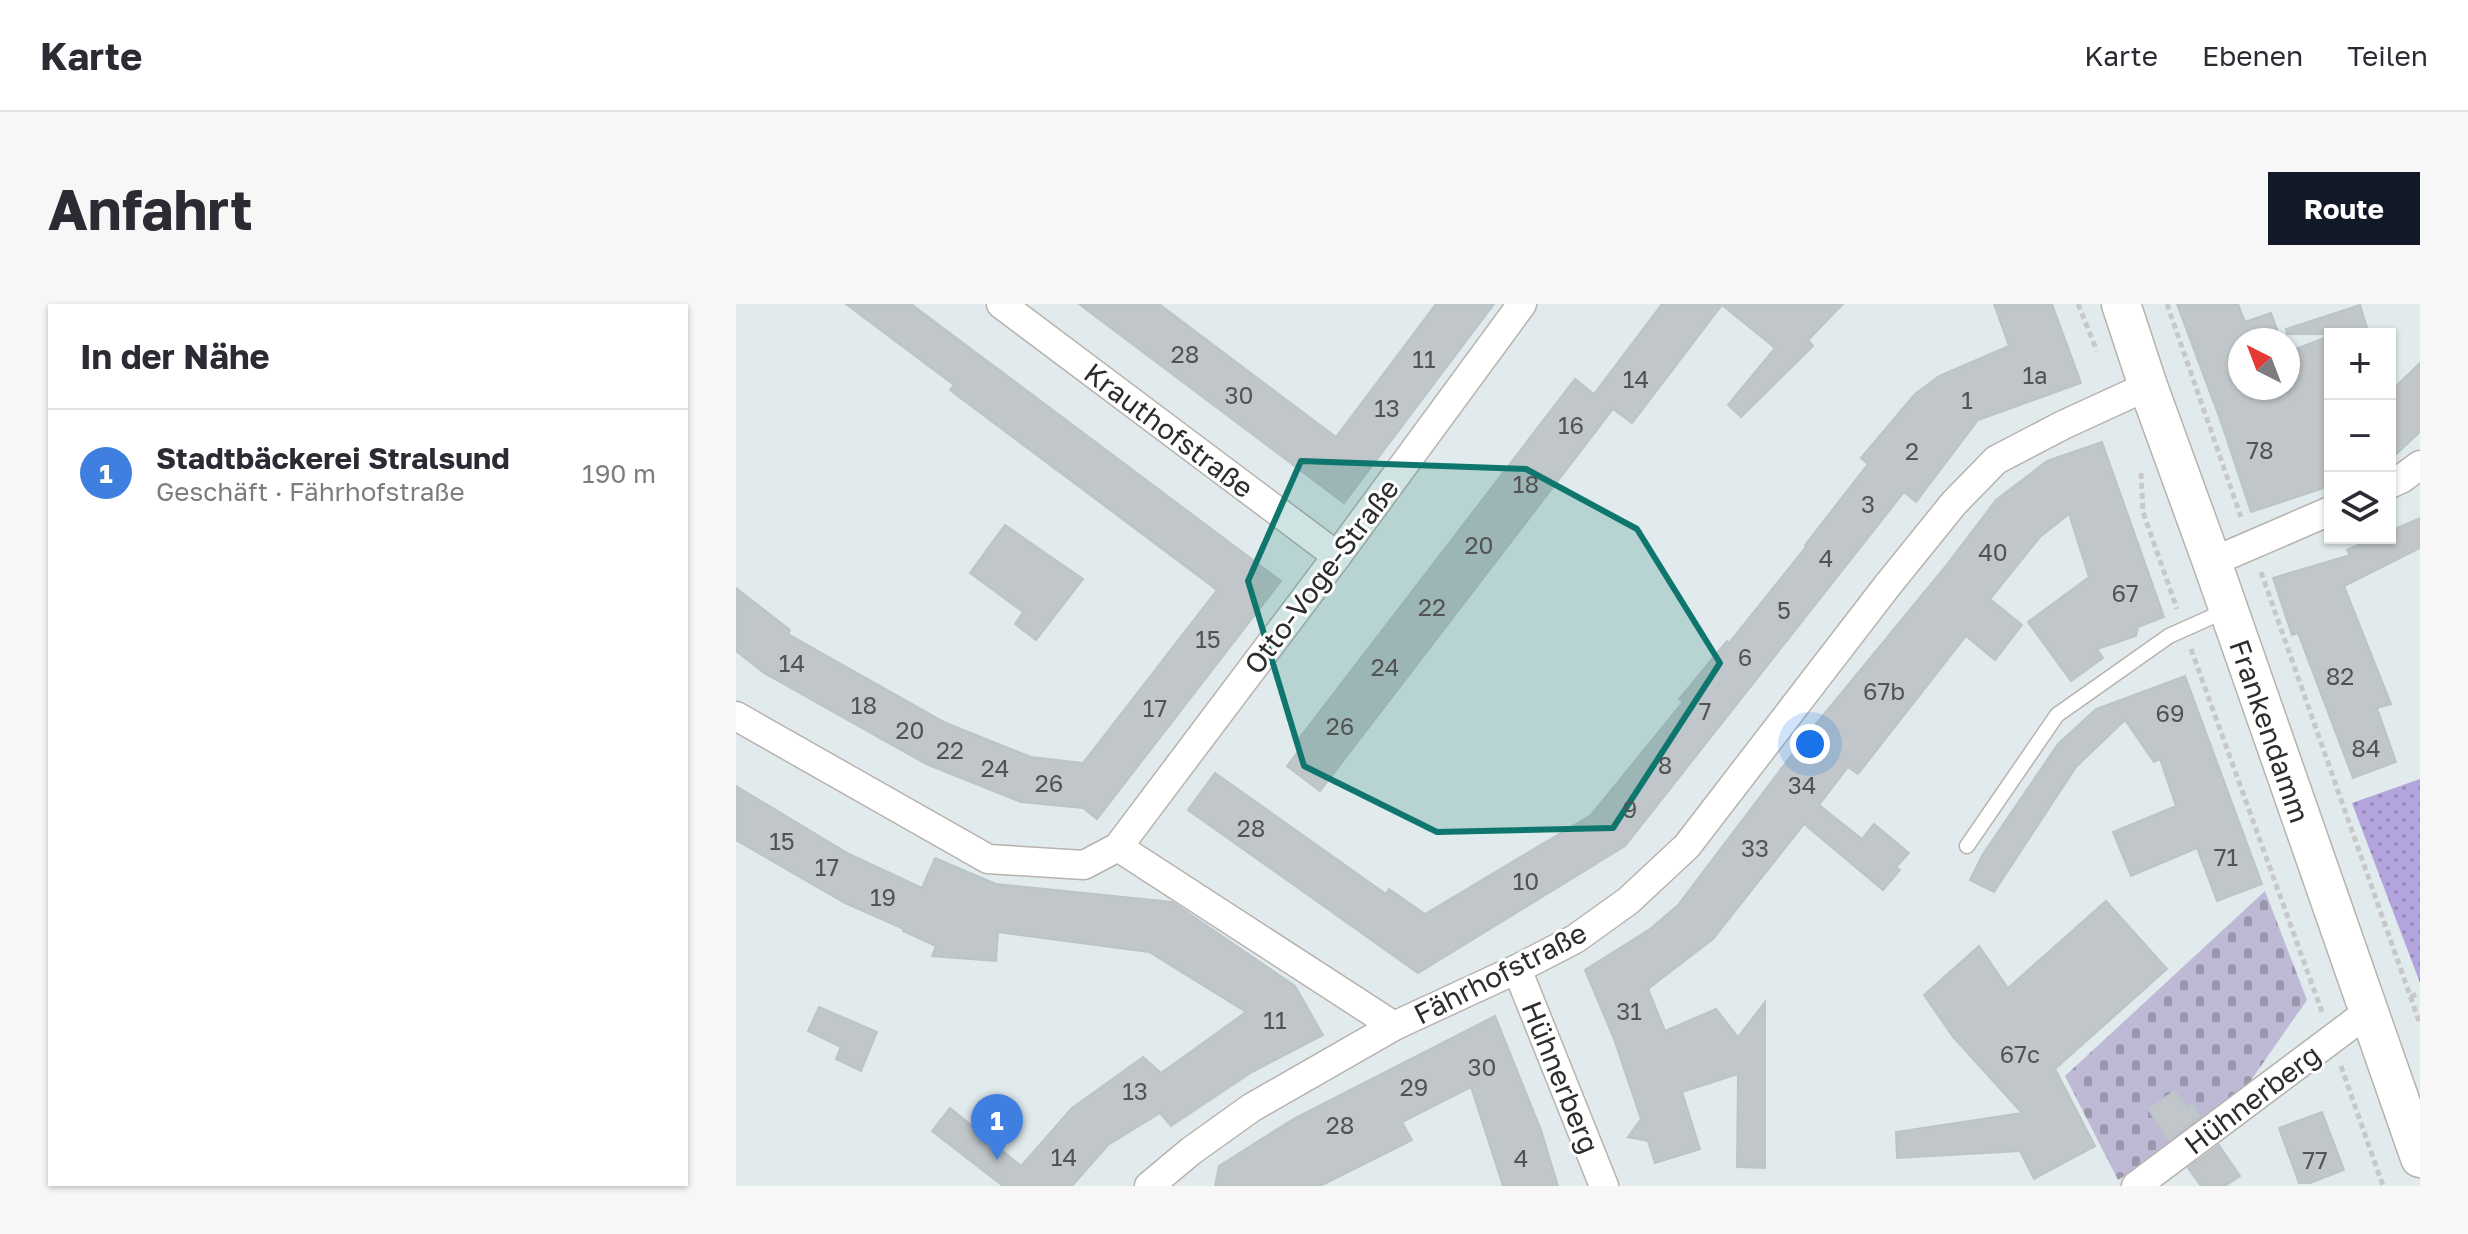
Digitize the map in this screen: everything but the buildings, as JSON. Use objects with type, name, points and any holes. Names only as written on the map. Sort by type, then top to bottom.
[{"type":"street","name":"Krauthofstraße","points":[[1001,304],[1337,556]]},
{"type":"street","name":"Otto-Voge-Straße","points":[[1118,847],[1522,304]]},
{"type":"street","name":"Frankendamm","points":[[2121,304],[2132,393],[2212,562],[2420,1158]]},
{"type":"street","name":"Fährhofstraße","points":[[1149,1186],[1251,1108],[1394,1026],[1575,939],[1628,901],[1687,846],[1897,574],[1954,503],[1996,460],[2132,393]]},
{"type":"street","points":[[2396,481],[2420,465]]},
{"type":"street","points":[[2212,562],[2324,514]]},
{"type":"street","points":[[736,716],[988,859],[1084,865],[1118,847],[1394,1026]]},
{"type":"street","name":"Hühnerberg","points":[[1517,969],[1604,1186]]},
{"type":"street","name":"Hühnerberg","points":[[2136,1186],[2368,1012]]},
{"type":"lane","points":[[1967,846],[2057,715],[2169,636],[2228,610]]},
{"type":"path","points":[[2078,304],[2132,393]]},
{"type":"path","points":[[2167,304],[2420,1024]]},
{"type":"path","points":[[2140,460],[2143,512],[2383,1186]]},
{"type":"path","points":[[2411,997],[2420,992]]},
{"type":"highlighted area","points":[[1301,461],[1526,469],[1637,529],[1720,663],[1613,828],[1437,832],[1304,766],[1248,581]]},
{"type":"green space","points":[[2265,891],[2307,1000],[2235,1103],[2118,1180],[2065,1076]]},
{"type":"shaded area","points":[[2420,779],[2420,983],[2352,803]]},
{"type":"place","name":"Stadtbäckerei Stralsund","points":[[997,1160]]}]
